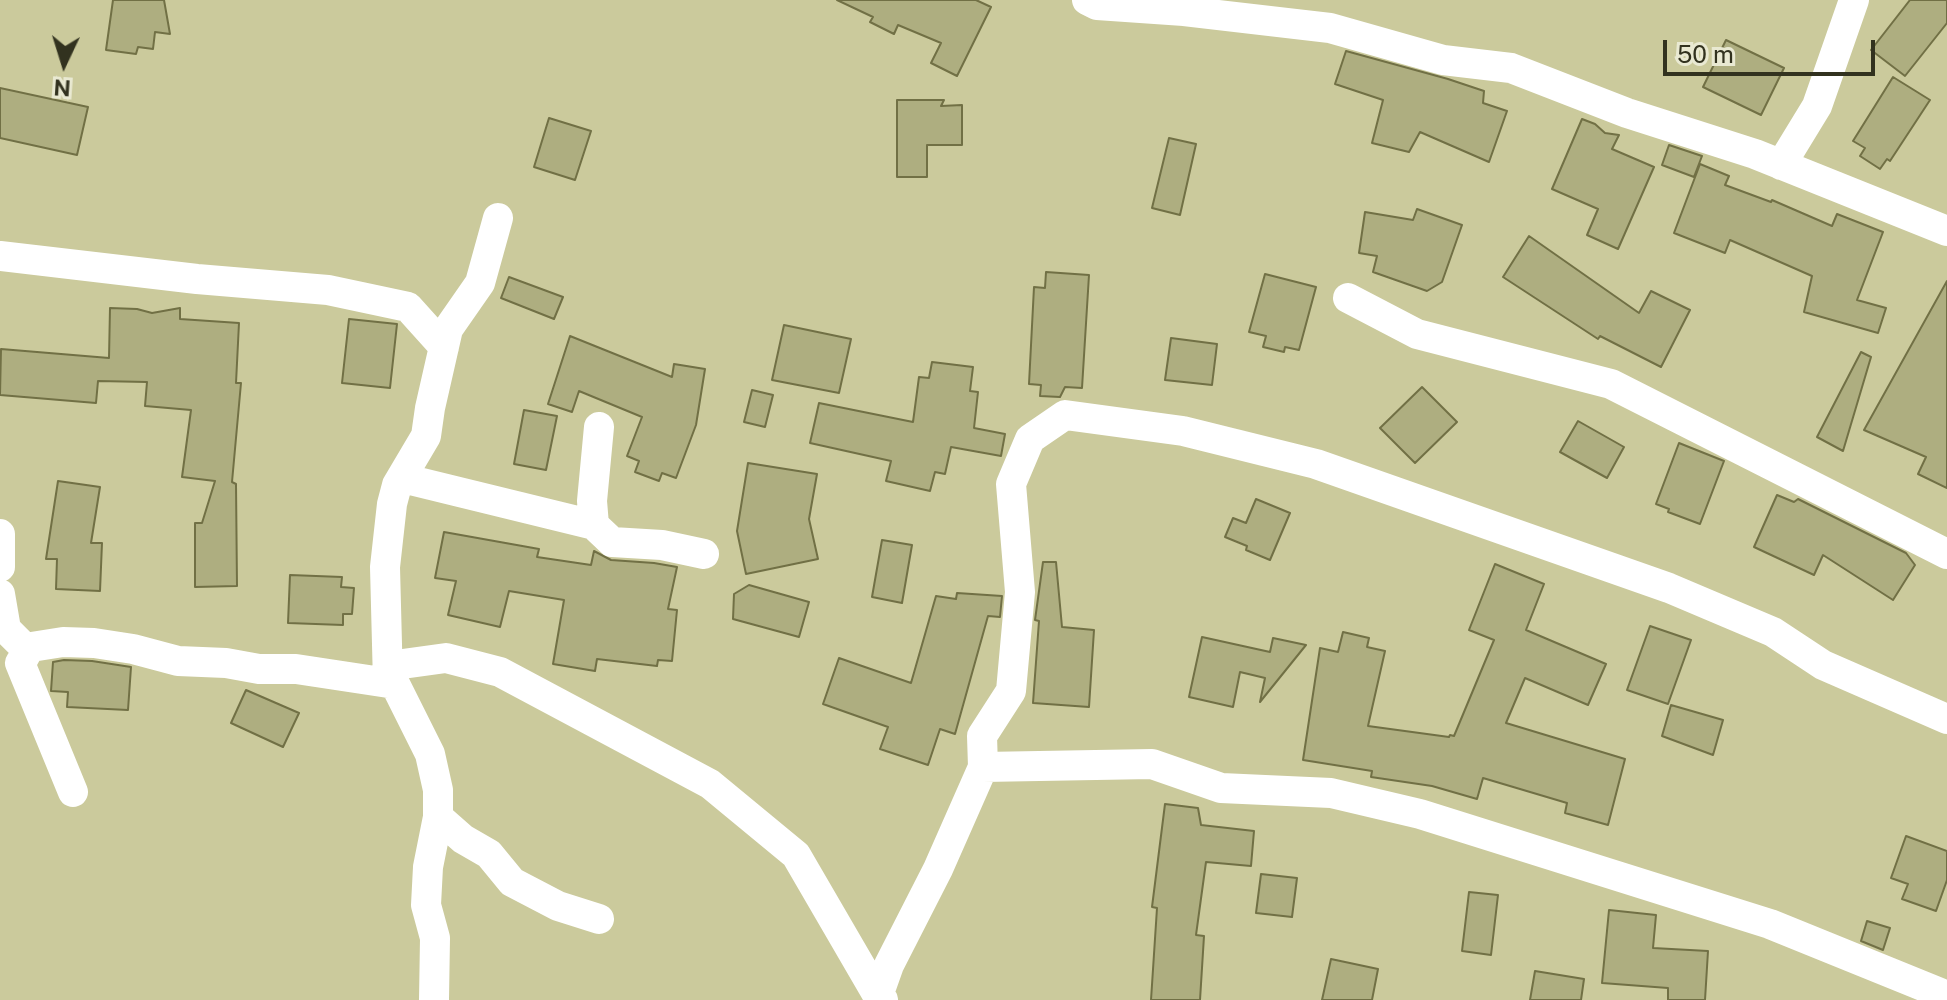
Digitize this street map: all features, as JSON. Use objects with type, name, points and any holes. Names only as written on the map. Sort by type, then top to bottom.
[{"type":"street","points":[[1087,0],[1097,5],[1184,11],[1330,28],[1443,60],[1511,68],[1627,113],[1781,165],[1947,231]]},
{"type":"street","points":[[1781,165],[1817,106],[1854,0]]},
{"type":"street","points":[[434,1000],[435,938],[426,905],[428,867],[438,817],[438,790],[430,754],[388,675],[385,567],[392,504],[402,478],[426,436],[448,329],[480,283],[498,218]]},
{"type":"street","points":[[0,256],[197,279],[328,290],[408,307],[444,347]]},
{"type":"street","points":[[1348,298],[1417,334],[1611,384],[1947,554]]},
{"type":"street","points":[[881,998],[889,965],[938,869],[983,767],[982,736],[1011,691],[1020,592],[1011,484],[1030,439],[1065,415],[1183,431],[1316,464],[1375,484],[1669,588],[1773,632],[1823,665],[1947,719]]},
{"type":"street","points":[[594,525],[592,501],[599,427]]},
{"type":"street","points":[[402,478],[594,525],[612,542],[662,545],[704,554]]},
{"type":"street","points":[[0,534],[0,567]]},
{"type":"street","points":[[0,594],[6,629],[25,648],[25,656],[20,663],[73,792]]},
{"type":"street","points":[[25,648],[63,642],[94,643],[178,661],[226,663],[259,669],[388,675],[446,658],[500,672],[710,784],[796,855],[881,998]]},
{"type":"street","points":[[983,767],[1152,764],[1221,788],[1331,793],[1405,810],[1770,924],[1942,988]]},
{"type":"street","points":[[438,817],[463,839],[489,854],[512,882],[558,906],[599,919]]},
{"type":"building","points":[[113,0],[164,0],[170,34],[155,32],[153,49],[138,47],[136,54],[106,50]]},
{"type":"building","points":[[837,0],[976,0],[991,7],[957,76],[931,63],[941,43],[898,25],[894,34],[870,22],[873,17]]},
{"type":"building","points":[[1910,0],[1947,0],[1947,23],[1905,76],[1871,50]]},
{"type":"building","points":[[1726,40],[1784,68],[1761,115],[1703,87]]},
{"type":"building","points":[[1346,51],[1484,91],[1483,103],[1507,111],[1489,162],[1420,132],[1409,152],[1372,143],[1383,100],[1335,84]]},
{"type":"building","points":[[1893,77],[1930,100],[1890,161],[1887,159],[1880,169],[1860,156],[1865,148],[1853,141]]},
{"type":"building","points":[[0,88],[88,107],[77,155],[0,138]]},
{"type":"building","points":[[897,100],[944,100],[941,106],[962,105],[962,145],[927,145],[927,177],[897,177]]},
{"type":"building","points":[[549,118],[591,131],[575,180],[534,167]]},
{"type":"building","points":[[1582,119],[1595,124],[1605,133],[1619,135],[1612,149],[1654,167],[1618,249],[1587,235],[1598,209],[1552,189]]},
{"type":"building","points":[[1169,138],[1196,144],[1180,215],[1152,208]]},
{"type":"building","points":[[1669,145],[1702,156],[1694,177],[1662,165]]},
{"type":"building","points":[[1700,164],[1729,176],[1725,185],[1772,200],[1832,226],[1837,214],[1883,232],[1857,300],[1886,308],[1878,333],[1804,312],[1812,276],[1730,240],[1725,253],[1674,233]]},
{"type":"building","points":[[1417,209],[1462,225],[1442,282],[1427,291],[1373,272],[1377,256],[1359,253],[1365,212],[1413,220]]},
{"type":"building","points":[[1529,236],[1639,313],[1651,291],[1690,310],[1661,367],[1600,336],[1598,339],[1503,277]]},
{"type":"building","points":[[1046,272],[1089,275],[1082,388],[1065,387],[1060,397],[1040,396],[1041,385],[1029,384],[1034,287],[1045,288]]},
{"type":"building","points":[[1265,274],[1316,287],[1299,350],[1285,347],[1284,352],[1263,347],[1266,336],[1249,332]]},
{"type":"building","points":[[509,277],[563,297],[554,319],[501,298]]},
{"type":"building","points":[[1947,281],[1947,488],[1918,474],[1926,457],[1864,430]]},
{"type":"building","points":[[110,308],[152,313],[180,308],[180,319],[239,323],[236,383],[241,383],[232,482],[236,484],[237,586],[195,587],[195,523],[202,523],[215,481],[182,477],[191,410],[145,406],[147,382],[98,381],[96,403],[0,395],[1,349],[109,358]]},
{"type":"building","points":[[349,319],[397,324],[390,388],[342,383]]},
{"type":"building","points":[[784,325],[851,339],[839,393],[772,380]]},
{"type":"building","points":[[570,336],[672,377],[674,364],[705,369],[696,425],[676,478],[662,473],[659,481],[635,472],[639,461],[627,456],[642,417],[579,391],[572,412],[548,404]]},
{"type":"building","points":[[1171,338],[1217,344],[1212,385],[1165,380]]},
{"type":"building","points":[[1861,352],[1871,357],[1843,451],[1817,437]]},
{"type":"building","points":[[932,362],[973,367],[970,391],[978,392],[974,428],[1005,434],[1001,456],[951,447],[945,474],[935,472],[930,491],[886,481],[891,461],[810,443],[819,403],[913,422],[919,377],[929,378]]},
{"type":"building","points":[[1422,387],[1457,422],[1415,463],[1380,428]]},
{"type":"building","points":[[752,390],[773,395],[765,427],[744,422]]},
{"type":"building","points":[[524,410],[557,416],[546,470],[514,464]]},
{"type":"building","points":[[1578,421],[1624,447],[1607,478],[1560,452]]},
{"type":"building","points":[[1679,443],[1724,461],[1700,524],[1656,504]]},
{"type":"building","points":[[748,463],[817,474],[809,519],[818,559],[746,574],[737,531]]},
{"type":"building","points":[[58,481],[100,487],[91,543],[102,543],[100,591],[56,589],[57,559],[46,559]]},
{"type":"building","points":[[1777,495],[1794,502],[1798,499],[1906,553],[1915,565],[1893,600],[1823,555],[1814,575],[1754,547]]},
{"type":"building","points":[[1256,499],[1290,513],[1270,560],[1225,537],[1233,518],[1246,523]]},
{"type":"building","points":[[444,532],[539,549],[537,557],[591,565],[594,551],[611,560],[677,567],[668,609],[677,610],[672,661],[658,660],[657,666],[597,659],[595,671],[553,664],[564,600],[509,591],[500,627],[448,615],[456,581],[435,578]]},
{"type":"building","points":[[882,540],[912,545],[902,603],[872,597]]},
{"type":"building","points":[[1043,562],[1056,562],[1062,627],[1094,630],[1089,707],[1033,703],[1039,621],[1035,620]]},
{"type":"building","points":[[1495,564],[1544,584],[1526,630],[1606,664],[1588,705],[1525,678],[1506,723],[1625,759],[1608,825],[1565,813],[1567,803],[1483,778],[1477,799],[1432,786],[1371,777],[1372,771],[1303,760],[1320,648],[1338,652],[1343,632],[1369,638],[1367,647],[1385,651],[1368,726],[1454,736],[1494,640],[1469,630]]},
{"type":"building","points":[[290,575],[342,577],[341,587],[354,588],[352,614],[343,614],[343,625],[288,623]]},
{"type":"building","points":[[749,585],[809,602],[799,637],[733,619],[734,594]]},
{"type":"building","points":[[957,593],[1002,596],[1000,617],[988,616],[955,734],[940,729],[928,765],[880,749],[888,727],[823,704],[839,658],[911,683],[936,596],[956,599]]},
{"type":"building","points":[[1650,626],[1691,640],[1668,704],[1627,690]]},
{"type":"building","points":[[1202,637],[1270,652],[1273,638],[1306,645],[1260,702],[1265,678],[1240,672],[1233,707],[1189,697]]},
{"type":"building","points":[[64,660],[131,667],[128,710],[67,707],[68,692],[51,691],[53,662]]},
{"type":"building","points":[[246,690],[299,713],[283,747],[231,723]]},
{"type":"building","points":[[1671,705],[1723,720],[1713,755],[1662,736]]},
{"type":"building","points":[[1165,804],[1198,808],[1201,825],[1254,831],[1251,866],[1206,862],[1196,935],[1204,936],[1200,1000],[1151,1000],[1157,908],[1152,907]]},
{"type":"building","points":[[1906,836],[1947,851],[1947,880],[1936,911],[1902,899],[1908,884],[1891,878]]},
{"type":"building","points":[[1261,874],[1297,878],[1292,917],[1256,913]]},
{"type":"building","points":[[1469,892],[1498,895],[1491,955],[1462,951]]},
{"type":"building","points":[[1609,910],[1656,915],[1653,948],[1708,951],[1705,1000],[1668,1000],[1668,988],[1602,983]]},
{"type":"building","points":[[1867,921],[1890,928],[1883,950],[1861,941]]},
{"type":"building","points":[[1331,959],[1378,969],[1372,1000],[1322,1000]]},
{"type":"building","points":[[1535,971],[1584,979],[1581,1000],[1530,1000]]}]
